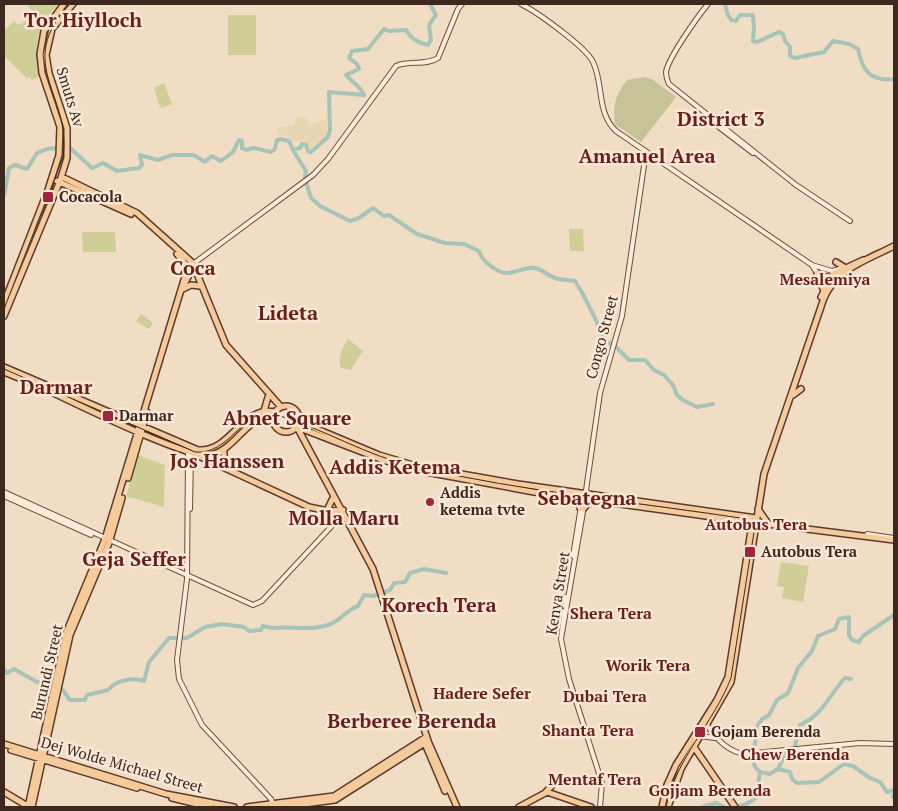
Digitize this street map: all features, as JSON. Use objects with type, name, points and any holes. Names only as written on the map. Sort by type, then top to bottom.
[{"type":"main road","name":"Smuts Av","points":[[4,303],[53,177],[60,150],[60,126],[42,73],[40,54],[44,31],[64,4]]},
{"type":"main road","name":"Smuts Av","points":[[61,179],[69,145],[66,122],[48,73],[46,55],[52,29],[73,4]]},
{"type":"main road","points":[[151,431],[144,418],[191,268],[307,180],[328,159],[393,69],[403,63],[432,61],[438,58],[458,9],[462,4]]},
{"type":"main road","points":[[521,4],[572,40],[591,58],[608,122],[616,131],[812,266],[817,272],[825,292]]},
{"type":"main road","points":[[707,4],[693,19],[672,54],[665,77],[674,91],[759,157],[849,222]]},
{"type":"main road","points":[[707,4],[692,24],[669,62],[666,73],[667,79],[675,89],[743,140],[759,157]]},
{"type":"main road","name":"Congo Street","points":[[582,508],[601,383],[624,307],[646,152]]},
{"type":"main road","points":[[53,177],[137,213],[191,268],[200,286],[221,342],[268,397],[276,411],[274,424],[279,429],[296,434],[341,511]]},
{"type":"main road","points":[[4,316],[61,179]]},
{"type":"main road","points":[[812,266],[832,272],[894,246]]},
{"type":"main road","points":[[817,272],[829,278],[851,270],[866,259]]},
{"type":"main road","points":[[836,262],[844,268]]},
{"type":"main road","points":[[191,268],[226,345],[276,411]]},
{"type":"main road","points":[[132,423],[144,418],[191,268]]},
{"type":"main road","points":[[745,519],[756,510],[766,468],[797,383],[829,278],[844,268]]},
{"type":"main road","points":[[849,278],[851,270]]},
{"type":"main road","points":[[668,807],[676,780],[689,754],[708,725],[731,682],[764,462],[825,292],[841,274]]},
{"type":"main road","points":[[183,289],[191,285],[200,286]]},
{"type":"main road","points":[[4,369],[132,423],[141,429],[151,431],[192,448],[206,450],[219,446],[264,411],[293,408],[300,419],[317,429],[360,447],[407,463],[575,494],[584,493],[593,497]]},
{"type":"main road","points":[[4,369],[31,383],[141,429],[190,454],[201,456],[309,507],[341,511]]},
{"type":"main road","points":[[791,398],[802,389],[797,383]]},
{"type":"main road","points":[[264,411],[268,397]]},
{"type":"main road","points":[[201,456],[224,449],[248,422],[276,411]]},
{"type":"main road","name":"Burundi Street","points":[[38,772],[68,634],[107,541],[144,418]]},
{"type":"main road","points":[[291,431],[297,427],[300,419]]},
{"type":"main road","points":[[297,427],[376,458],[405,467],[526,491],[584,493],[593,497],[745,519],[754,523],[894,539]]},
{"type":"main road","points":[[297,427],[366,560],[381,596],[425,739],[455,807]]},
{"type":"main road","points":[[303,440],[312,432]]},
{"type":"main road","points":[[224,449],[227,467],[312,504],[341,511]]},
{"type":"main road","points":[[190,454],[187,577],[177,662],[178,679],[202,724],[274,806]]},
{"type":"main road","points":[[4,494],[250,605],[256,605],[269,594],[341,511]]},
{"type":"main road","points":[[575,494],[582,508],[593,497]]},
{"type":"main road","points":[[328,508],[333,498]]},
{"type":"main road","name":"Kenya Street","points":[[582,508],[561,639],[569,679],[602,783],[600,807]]},
{"type":"main road","points":[[756,510],[767,522]]},
{"type":"main road","points":[[745,519],[754,523],[767,522],[894,539]]},
{"type":"main road","points":[[662,807],[666,790],[676,765],[717,700],[728,677],[754,523]]},
{"type":"main road","points":[[708,725],[715,738],[735,752],[755,754],[867,742],[894,744]]},
{"type":"main road","points":[[700,736],[715,738]]},
{"type":"main road","points":[[247,807],[274,806],[334,796],[425,739]]},
{"type":"main road","name":"Dej Wolde Michael Street","points":[[4,746],[166,794],[234,807]]},
{"type":"main road","name":"Dej Wolde Michael Street","points":[[4,746],[165,797],[210,807]]},
{"type":"main road","points":[[694,747],[734,807]]},
{"type":"main road","points":[[689,754],[700,760],[721,788]]},
{"type":"main road","points":[[29,755],[38,772],[30,807]]},
{"type":"main road","points":[[30,807],[30,798],[38,772],[51,762]]},
{"type":"main road","points":[[281,807],[335,800],[373,772]]},
{"type":"main road","points":[[524,807],[547,793],[558,780]]},
{"type":"main road","points":[[547,793],[582,807]]},
{"type":"main road","points":[[519,807],[547,793],[590,807]]},
{"type":"main road","points":[[4,794],[30,807]]},
{"type":"main road","points":[[23,805],[30,798]]},
{"type":"shaded area","points":[[31,4],[58,4],[40,30],[37,45],[40,76],[32,80],[28,76],[28,79],[4,56],[4,31],[14,21],[18,25],[23,23],[33,12],[28,7]]},
{"type":"shaded area","points":[[228,15],[256,15],[256,55],[228,55]]},
{"type":"shaded area","points":[[644,77],[652,79],[676,97],[641,142],[615,124],[614,112],[620,90],[627,80]]},
{"type":"shaded area","points":[[164,83],[172,104],[162,108],[159,105],[154,88]]},
{"type":"shaded area","points":[[296,118],[307,118],[308,126],[327,118],[327,135],[311,149],[303,140],[293,142],[287,136],[277,134],[277,128],[294,125]]},
{"type":"shaded area","points":[[569,229],[583,229],[584,251],[570,251]]},
{"type":"shaded area","points":[[82,232],[115,232],[116,252],[83,252]]},
{"type":"shaded area","points":[[141,314],[153,323],[149,329],[136,321]]},
{"type":"shaded area","points":[[348,339],[363,351],[351,370],[341,368],[340,364],[341,353]]},
{"type":"shaded area","points":[[138,455],[165,465],[164,507],[126,496]]},
{"type":"shaded area","points":[[781,562],[809,566],[803,602],[782,598],[784,587],[777,586]]},
{"type":"waterway","points":[[4,196],[9,168],[15,165],[27,169],[37,153],[47,149],[69,147],[92,168],[103,163],[117,171],[139,168],[142,165],[140,155],[158,160],[172,155],[194,155],[205,162],[212,156],[221,161],[233,152],[239,140],[242,141],[242,148],[246,150],[254,148],[271,152],[275,149],[277,140],[281,139],[289,141],[293,150],[300,148],[302,144],[306,145],[308,151],[311,152],[328,137],[330,130],[329,92],[364,95],[359,87],[346,75],[359,69],[357,64],[349,58],[352,51],[368,49],[384,29],[389,31],[406,30],[415,40],[428,45],[431,40],[429,25],[436,15],[430,4]]},
{"type":"waterway","points":[[725,4],[731,20],[736,21],[740,15],[753,15],[753,41],[757,42],[779,32],[783,34],[785,41],[790,47],[790,56],[795,58],[824,52],[833,41],[849,44],[858,49],[862,64],[869,74],[879,79],[894,79]]},
{"type":"waterway","points":[[293,150],[306,171],[305,178],[311,198],[320,206],[350,221],[359,218],[373,208],[384,216],[389,215],[417,234],[445,243],[464,244],[479,251],[486,262],[504,273],[535,268],[555,278],[575,281],[606,342],[613,344],[629,360],[645,360],[654,370],[664,375],[673,385],[677,395],[683,400],[697,407],[713,404]]},
{"type":"waterway","points":[[62,689],[70,700],[85,700],[87,695],[108,690],[120,682],[130,679],[144,681],[149,662],[169,638],[187,638],[205,627],[222,624],[244,627],[249,631],[261,630],[263,626],[272,628],[321,627],[333,623],[358,606],[364,595],[373,596],[390,590],[394,583],[405,582],[410,573],[424,569],[446,573]]},
{"type":"waterway","points":[[760,772],[755,767],[753,760],[757,727],[762,719],[769,715],[777,700],[788,693],[798,668],[812,651],[818,636],[835,629],[839,619],[849,617],[849,635],[852,640],[859,642],[863,636],[894,615]]},
{"type":"waterway","points":[[4,670],[7,673],[14,669],[37,682],[50,682]]},
{"type":"waterway","points":[[736,807],[751,802],[757,797],[762,791],[758,785],[760,772],[770,774],[778,769],[784,756],[793,754],[800,725],[821,710],[845,678],[851,679]]},
{"type":"waterway","points":[[778,769],[790,772],[792,779],[797,783],[819,782],[844,764],[853,766],[870,778],[880,782],[887,792],[894,790]]},
{"type":"waterway","points":[[702,807],[716,803],[724,807]]},
{"type":"tram line","points":[[4,309],[63,157],[64,135],[45,62],[46,44],[54,25],[70,4]]},
{"type":"tram line","points":[[4,369],[195,452],[207,451],[217,447],[252,419],[262,415],[274,414],[380,456],[416,467],[540,490],[747,519],[753,526],[754,532],[731,678],[715,711],[686,757],[671,789],[666,807]]},
{"type":"place","name":"Cocacola","points":[[48,197]]},
{"type":"place","name":"Darmar","points":[[108,416]]},
{"type":"place","name":"Addis ketema tvte","points":[[430,502]]},
{"type":"place","name":"Autobus Tera","points":[[750,552]]},
{"type":"place","name":"Gojam Berenda","points":[[700,732]]},
{"type":"district","name":"Tor Hiylloch","points":[[83,20]]},
{"type":"district","name":"District 3","points":[[721,119]]},
{"type":"district","name":"Amanuel Area","points":[[647,156]]},
{"type":"district","name":"Coca","points":[[193,268]]},
{"type":"district","name":"Mesalemiya","points":[[825,279]]},
{"type":"district","name":"Lideta","points":[[288,313]]},
{"type":"district","name":"Darmar","points":[[56,387]]},
{"type":"district","name":"Abnet Square","points":[[287,418]]},
{"type":"district","name":"Jos Hanssen","points":[[227,461]]},
{"type":"district","name":"Addis Ketema","points":[[395,467]]},
{"type":"district","name":"Sebategna","points":[[587,498]]},
{"type":"district","name":"Molla Maru","points":[[344,518]]},
{"type":"district","name":"Autobus Tera","points":[[756,524]]},
{"type":"district","name":"Geja Seffer","points":[[134,559]]},
{"type":"district","name":"Korech Tera","points":[[439,605]]},
{"type":"district","name":"Shera Tera","points":[[611,613]]},
{"type":"district","name":"Worik Tera","points":[[648,665]]},
{"type":"district","name":"Hadere Sefer","points":[[482,693]]},
{"type":"district","name":"Dubai Tera","points":[[605,696]]},
{"type":"district","name":"Berberee Berenda","points":[[412,721]]},
{"type":"district","name":"Shanta Tera","points":[[588,730]]},
{"type":"district","name":"Chew Berenda","points":[[795,754]]},
{"type":"district","name":"Mentaf Tera","points":[[595,779]]},
{"type":"district","name":"Gojjam Berenda","points":[[710,790]]}]
